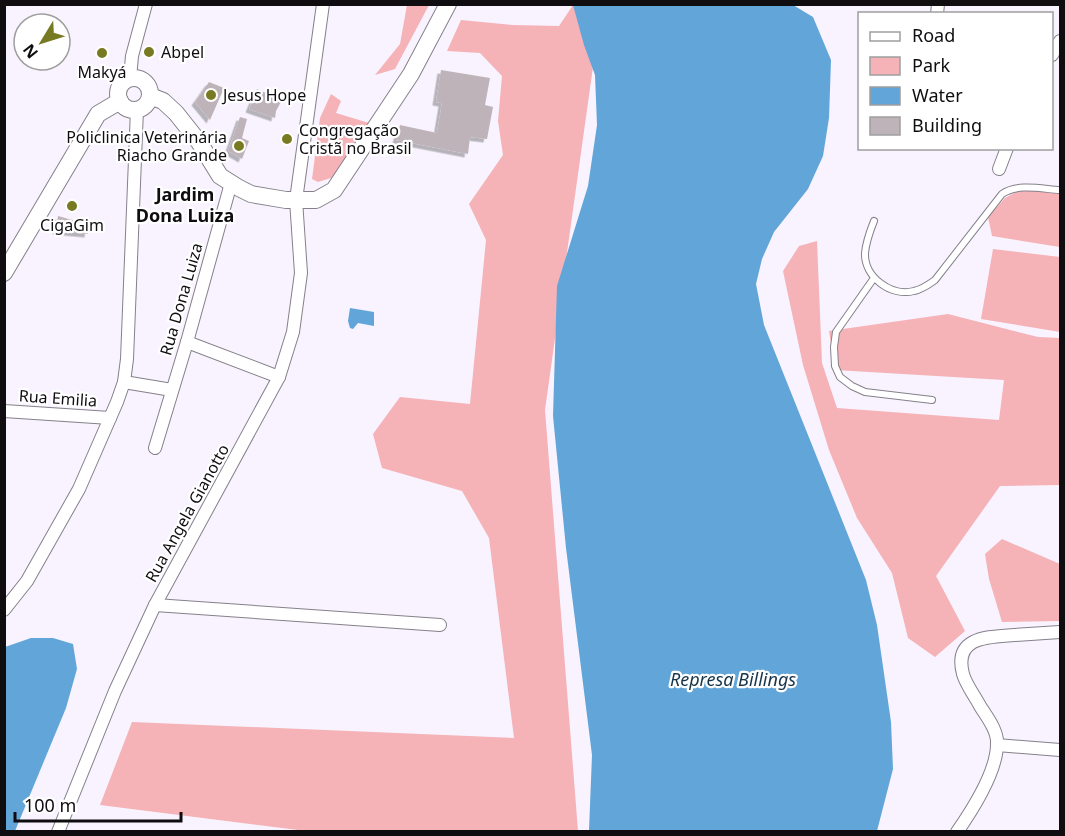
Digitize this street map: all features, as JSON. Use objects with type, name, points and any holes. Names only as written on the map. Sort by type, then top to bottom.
[{"type":"main road","points":[[150,96],[164,101],[176,113],[199,142],[220,176],[231,183],[251,194],[296,200],[316,200],[334,190],[411,74],[448,4]]},
{"type":"main road","points":[[135,78],[145,81],[150,96],[146,105],[137,109],[126,107],[120,101],[119,89],[125,80],[135,78]]},
{"type":"main road","points":[[4,273],[98,114],[120,101]]},
{"type":"street","points":[[130,78],[132,56],[146,4]]},
{"type":"street","name":"Rua Angela Gianotto","points":[[58,831],[115,691],[155,605],[279,377],[293,332],[301,273],[296,200],[323,4]]},
{"type":"street","points":[[4,610],[27,581],[79,489],[124,382],[127,359],[137,109]]},
{"type":"street","points":[[999,169],[1006,150]]},
{"type":"street","name":"Rua Dona Luiza","points":[[155,448],[231,183]]},
{"type":"street","points":[[187,342],[279,377]]},
{"type":"street","points":[[124,382],[172,390]]},
{"type":"street","name":"Rua Emilia","points":[[4,411],[110,418]]},
{"type":"street","points":[[155,605],[440,625]]},
{"type":"street","points":[[957,831],[988,779],[997,745],[993,730],[963,675],[961,663],[964,651],[969,645],[985,637],[1060,632]]},
{"type":"street","points":[[997,745],[1060,750]]},
{"type":"lane","points":[[874,220],[865,254],[868,269],[874,278],[885,287],[912,292],[924,288],[935,280],[1002,194],[1017,188],[1060,190]]},
{"type":"lane","points":[[874,278],[836,332],[835,366],[840,377],[865,392],[932,400]]},
{"type":"green space","points":[[407,5],[429,5],[395,69],[375,75],[400,44]]},
{"type":"green space","points":[[573,5],[578,5],[599,24],[545,410],[578,831],[314,832],[100,805],[132,722],[514,738],[489,538],[462,491],[382,468],[373,434],[400,397],[470,404],[486,240],[469,204],[503,155],[498,121],[502,76],[480,53],[447,51],[461,20],[512,25],[559,26]]},
{"type":"green space","points":[[331,94],[341,101],[336,113],[369,123],[334,177],[318,182],[312,179],[320,118]]},
{"type":"green space","points":[[1060,190],[1060,247],[992,236],[988,217],[1005,198],[1018,191]]},
{"type":"green space","points":[[817,241],[822,363],[837,408],[999,420],[1004,380],[835,370],[829,331],[948,314],[1038,337],[1060,338],[1060,485],[1000,486],[936,576],[965,631],[935,657],[908,638],[892,573],[857,518],[829,450],[803,365],[783,271],[799,246]]},
{"type":"green space","points":[[993,249],[1060,257],[1060,332],[981,319]]},
{"type":"green space","points":[[1002,539],[1060,564],[1060,621],[1002,622],[989,579],[985,554]]},
{"type":"water","name":"Represa Billings","points":[[573,5],[793,5],[813,17],[831,60],[829,118],[823,156],[808,189],[774,232],[762,259],[756,284],[764,325],[866,580],[877,625],[891,722],[893,769],[877,831],[589,831],[592,755],[566,548],[553,416],[557,286],[588,186],[597,125],[595,75]]},
{"type":"water","points":[[350,308],[374,312],[374,326],[358,323],[353,329],[350,328],[348,321]]},
{"type":"water","points":[[31,638],[53,638],[73,644],[77,669],[66,708],[15,831],[5,831],[5,647]]},
{"type":"building","points":[[441,70],[490,78],[485,105],[493,107],[487,139],[470,137],[468,154],[396,140],[400,125],[437,133],[442,103],[436,102]]},
{"type":"building","name":"Jesus Hope","points":[[209,82],[224,88],[210,120],[195,102]]},
{"type":"building","points":[[257,89],[282,100],[275,118],[249,109]]},
{"type":"building","name":"Policlinica Veterinária Riacho Grande","points":[[240,117],[247,119],[242,138],[249,141],[242,159],[228,151]]},
{"type":"building","points":[[58,216],[72,220],[89,220],[88,234],[56,231]]},
{"type":"place","name":"Abpel","points":[[149,52]]},
{"type":"place","name":"Makyá","points":[[102,53]]},
{"type":"place","name":"Jesus Hope","points":[[211,95]]},
{"type":"place","name":"Congregação Cristã no Brasil","points":[[287,139]]},
{"type":"place","name":"Policlinica Veterinária Riacho Grande","points":[[239,146]]},
{"type":"place","name":"CigaGim","points":[[72,206]]},
{"type":"district","name":"Jardim Dona Luiza","points":[[185,205]]}]
